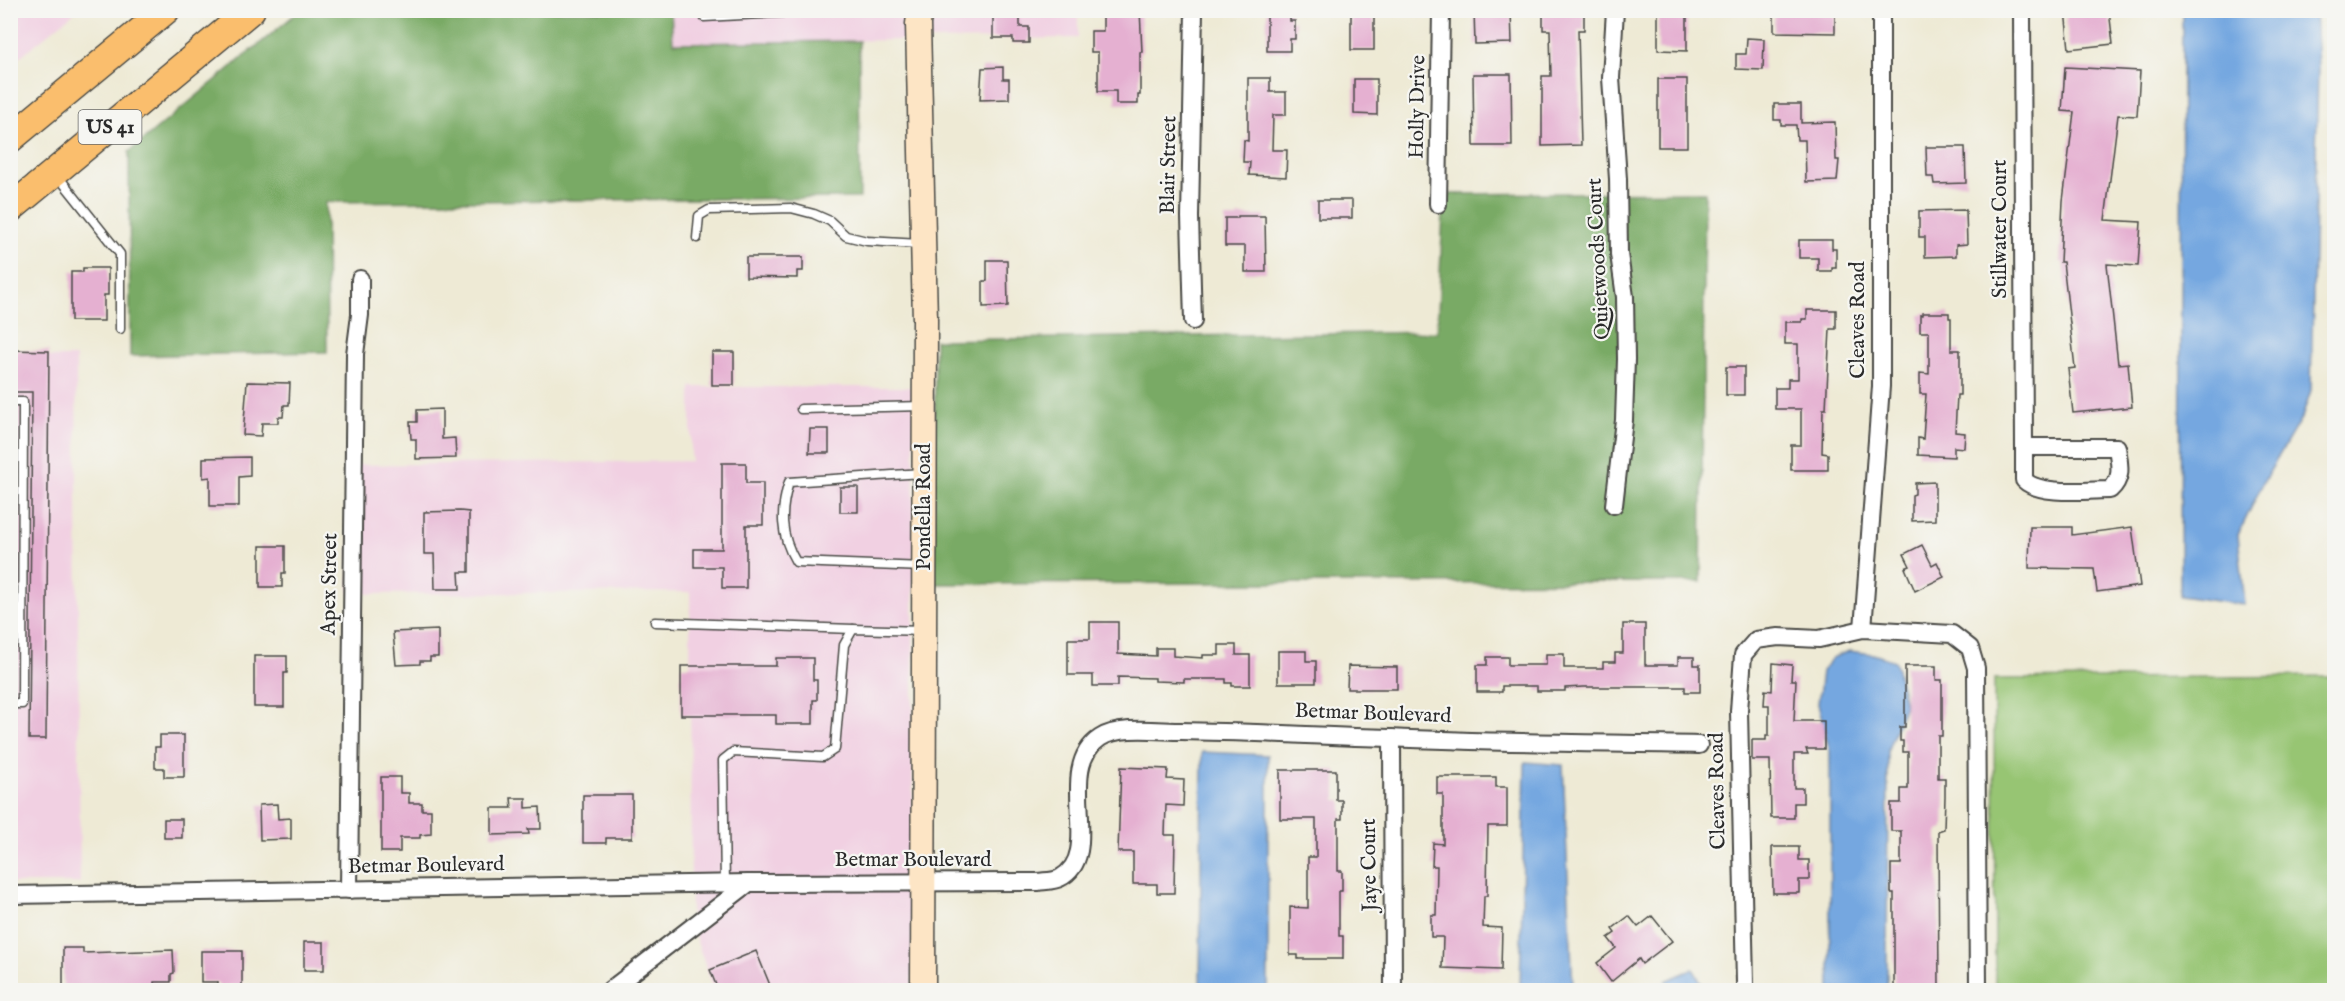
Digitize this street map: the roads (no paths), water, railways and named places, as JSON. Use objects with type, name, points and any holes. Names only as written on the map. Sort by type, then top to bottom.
[{"type":"main road","name":"US 41","points":[[10,139],[166,10]]},
{"type":"main road","name":"US 41","points":[[10,209],[251,10]]},
{"type":"main road","name":"Pondella Road","points":[[918,15],[925,406],[923,990]]},
{"type":"street","name":"Blair Street","points":[[1193,321],[1190,217],[1194,10]]},
{"type":"street","name":"Holly Drive","points":[[1438,204],[1441,10]]},
{"type":"street","name":"Quietwoods Court","points":[[1614,504],[1624,420],[1626,359],[1625,297],[1619,254],[1618,168],[1611,78],[1615,10]]},
{"type":"street","name":"Cleaves Road","points":[[1863,629],[1881,386],[1881,10]]},
{"type":"street","name":"Stillwater Court","points":[[2022,10],[2024,447],[2025,480],[2031,486],[2044,489],[2110,490],[2118,483],[2120,469],[2117,447],[2024,447]]},
{"type":"street","name":"Apex Street","points":[[349,890],[355,354],[360,315],[360,279]]},
{"type":"street","name":"Cleaves Road","points":[[1744,983],[1739,711],[1743,655],[1756,640],[1779,637],[1819,639],[1863,629],[1952,634],[1970,648],[1976,668],[1977,990]]},
{"type":"street","name":"Betmar Boulevard","points":[[10,895],[748,883],[1038,882],[1061,878],[1075,863],[1081,842],[1079,772],[1086,752],[1101,737],[1121,730],[1245,731],[1392,738],[1699,746]]},
{"type":"street","name":"Jaye Court","points":[[1392,738],[1393,990]]},
{"type":"street","points":[[610,990],[748,883]]},
{"type":"lane","points":[[704,10],[704,17],[834,10]]},
{"type":"lane","points":[[55,172],[120,254],[120,328]]},
{"type":"lane","points":[[697,238],[699,216],[709,210],[791,208],[830,221],[846,236],[867,241],[923,244]]},
{"type":"lane","points":[[10,402],[22,402],[22,704],[10,704]]},
{"type":"lane","points":[[801,409],[925,406]]},
{"type":"lane","points":[[924,473],[789,482],[782,523],[787,547],[796,562],[924,567]]},
{"type":"lane","points":[[655,622],[924,631]]},
{"type":"lane","points":[[724,884],[723,760],[733,752],[823,757],[835,749],[844,645],[853,629]]},
{"type":"water","points":[[2182,11],[2315,11],[2318,67],[2311,390],[2303,415],[2264,481],[2238,535],[2245,605],[2180,596]]},
{"type":"water","points":[[1849,651],[1873,654],[1895,661],[1905,705],[1888,749],[1887,990],[1830,990],[1830,752],[1818,704],[1822,671],[1832,658]]},
{"type":"water","points":[[1202,752],[1268,755],[1268,990],[1200,990]]},
{"type":"water","points":[[1525,762],[1563,765],[1573,990],[1520,990]]},
{"type":"water","points":[[1693,969],[1706,990],[1670,990],[1666,981]]}]
